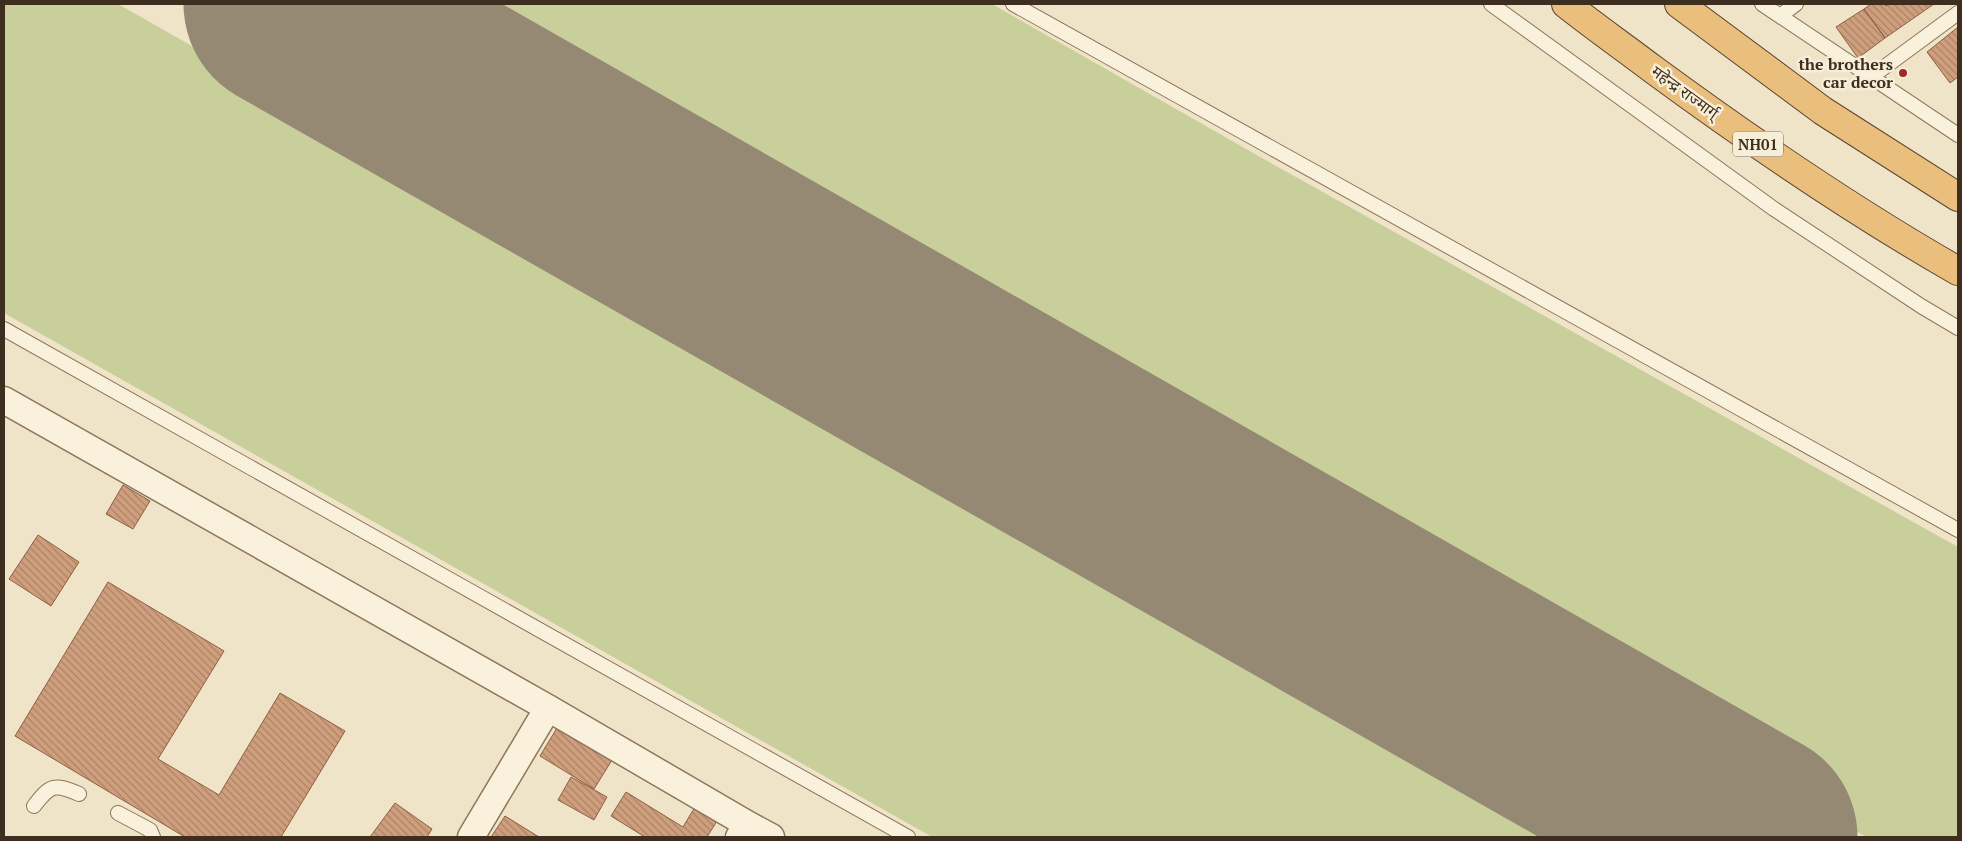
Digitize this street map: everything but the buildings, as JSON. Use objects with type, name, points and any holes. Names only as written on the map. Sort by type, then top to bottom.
[{"type":"highway","name":"महेन्द्र राज्मार्ग्","points":[[1566,4],[1697,102],[1788,165],[1900,238],[1958,271]]},
{"type":"highway","points":[[1680,4],[1823,111],[1958,197]]},
{"type":"street","points":[[4,400],[548,708],[743,831],[771,837]]},
{"type":"street","points":[[471,837],[548,708]]},
{"type":"lane","points":[[1013,4],[1958,530]]},
{"type":"lane","points":[[1491,4],[1774,210],[1958,328]]},
{"type":"lane","points":[[1762,4],[1958,135]]},
{"type":"lane","points":[[1780,16],[1796,4]]},
{"type":"lane","points":[[1871,77],[1958,13]]},
{"type":"lane","points":[[4,329],[908,837]]},
{"type":"lane","points":[[34,806],[47,790],[55,787],[64,787],[79,794]]},
{"type":"lane","points":[[118,813],[150,830],[153,837]]},
{"type":"green space","points":[[4,4],[118,4],[1586,837],[932,837],[4,313]]},
{"type":"green space","points":[[402,4],[992,4],[1262,158],[1958,547],[1958,837],[1866,837]]},
{"type":"runway","points":[[289,4],[1752,837]]},
{"type":"place","name":"the brothers car decor","points":[[1903,73]]}]
